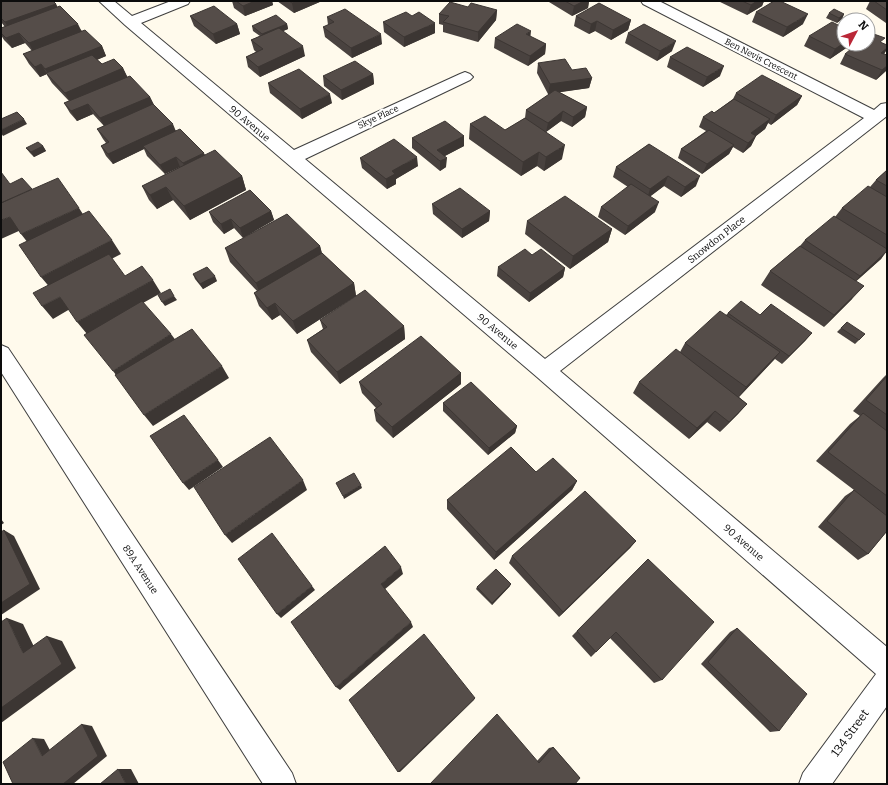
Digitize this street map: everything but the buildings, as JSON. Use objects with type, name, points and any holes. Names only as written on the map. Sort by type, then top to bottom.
[{"type":"street","name":"90 Avenue","points":[[106,1],[545,371],[887,665]]},
{"type":"street","points":[[130,22],[183,1]]},
{"type":"street","name":"Ben Nevis Crescent","points":[[648,1],[881,112]]},
{"type":"street","name":"Skye Place","points":[[292,158],[465,77]]},
{"type":"street","name":"Snowdon Place","points":[[545,371],[881,112]]},
{"type":"street","name":"89A Avenue","points":[[1,354],[281,784]]},
{"type":"street","name":"134 Street","points":[[814,784],[887,682]]}]
